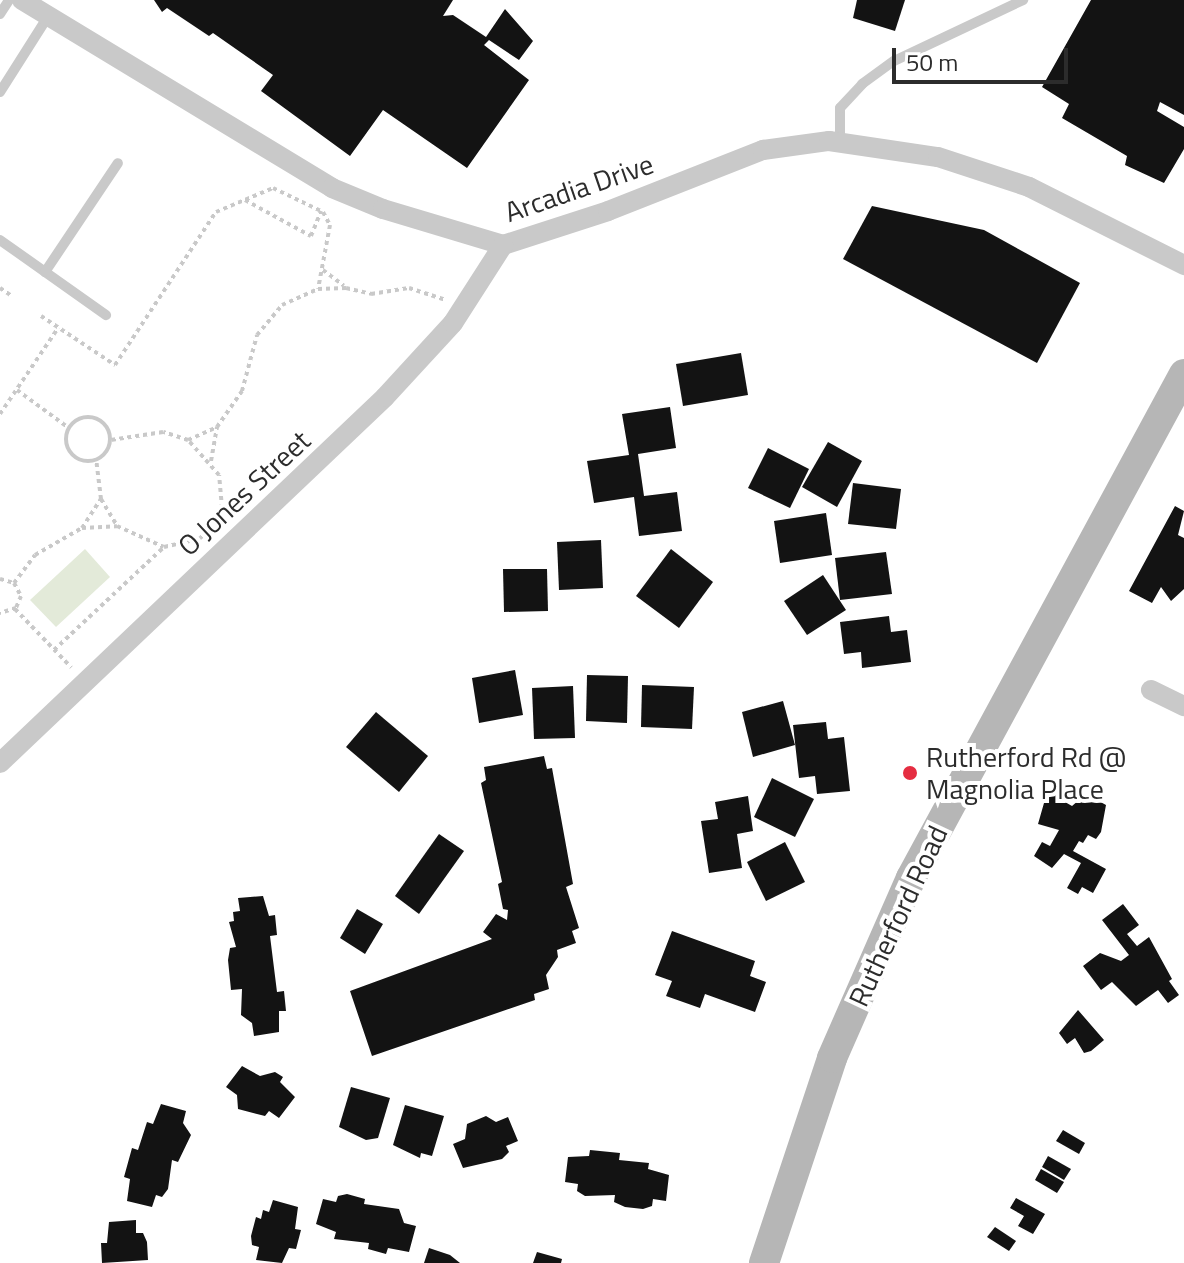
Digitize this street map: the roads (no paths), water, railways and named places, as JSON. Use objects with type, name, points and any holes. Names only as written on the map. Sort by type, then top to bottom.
[{"type":"street","name":"Arcadia Drive","points":[[22,0],[47,18],[332,188],[383,209],[503,245],[608,211],[763,150],[840,142],[938,157],[1029,187],[1184,265]]},
{"type":"street","name":"O Jones Street","points":[[0,763],[316,466],[429,351],[460,311],[503,245]]},
{"type":"street","name":"Rutherford Road","points":[[764,1263],[832,1058],[911,878],[1184,374]]},
{"type":"street","points":[[1151,690],[1184,706]]},
{"type":"lane","points":[[0,14],[9,0]]},
{"type":"lane","points":[[840,142],[840,108],[862,84],[894,61],[1023,0]]},
{"type":"lane","points":[[0,92],[47,18]]},
{"type":"lane","points":[[45,272],[118,163]]},
{"type":"lane","points":[[0,240],[106,315]]},
{"type":"place","name":"Rutherford Rd @ Magnolia Place","points":[[910,773]]}]
